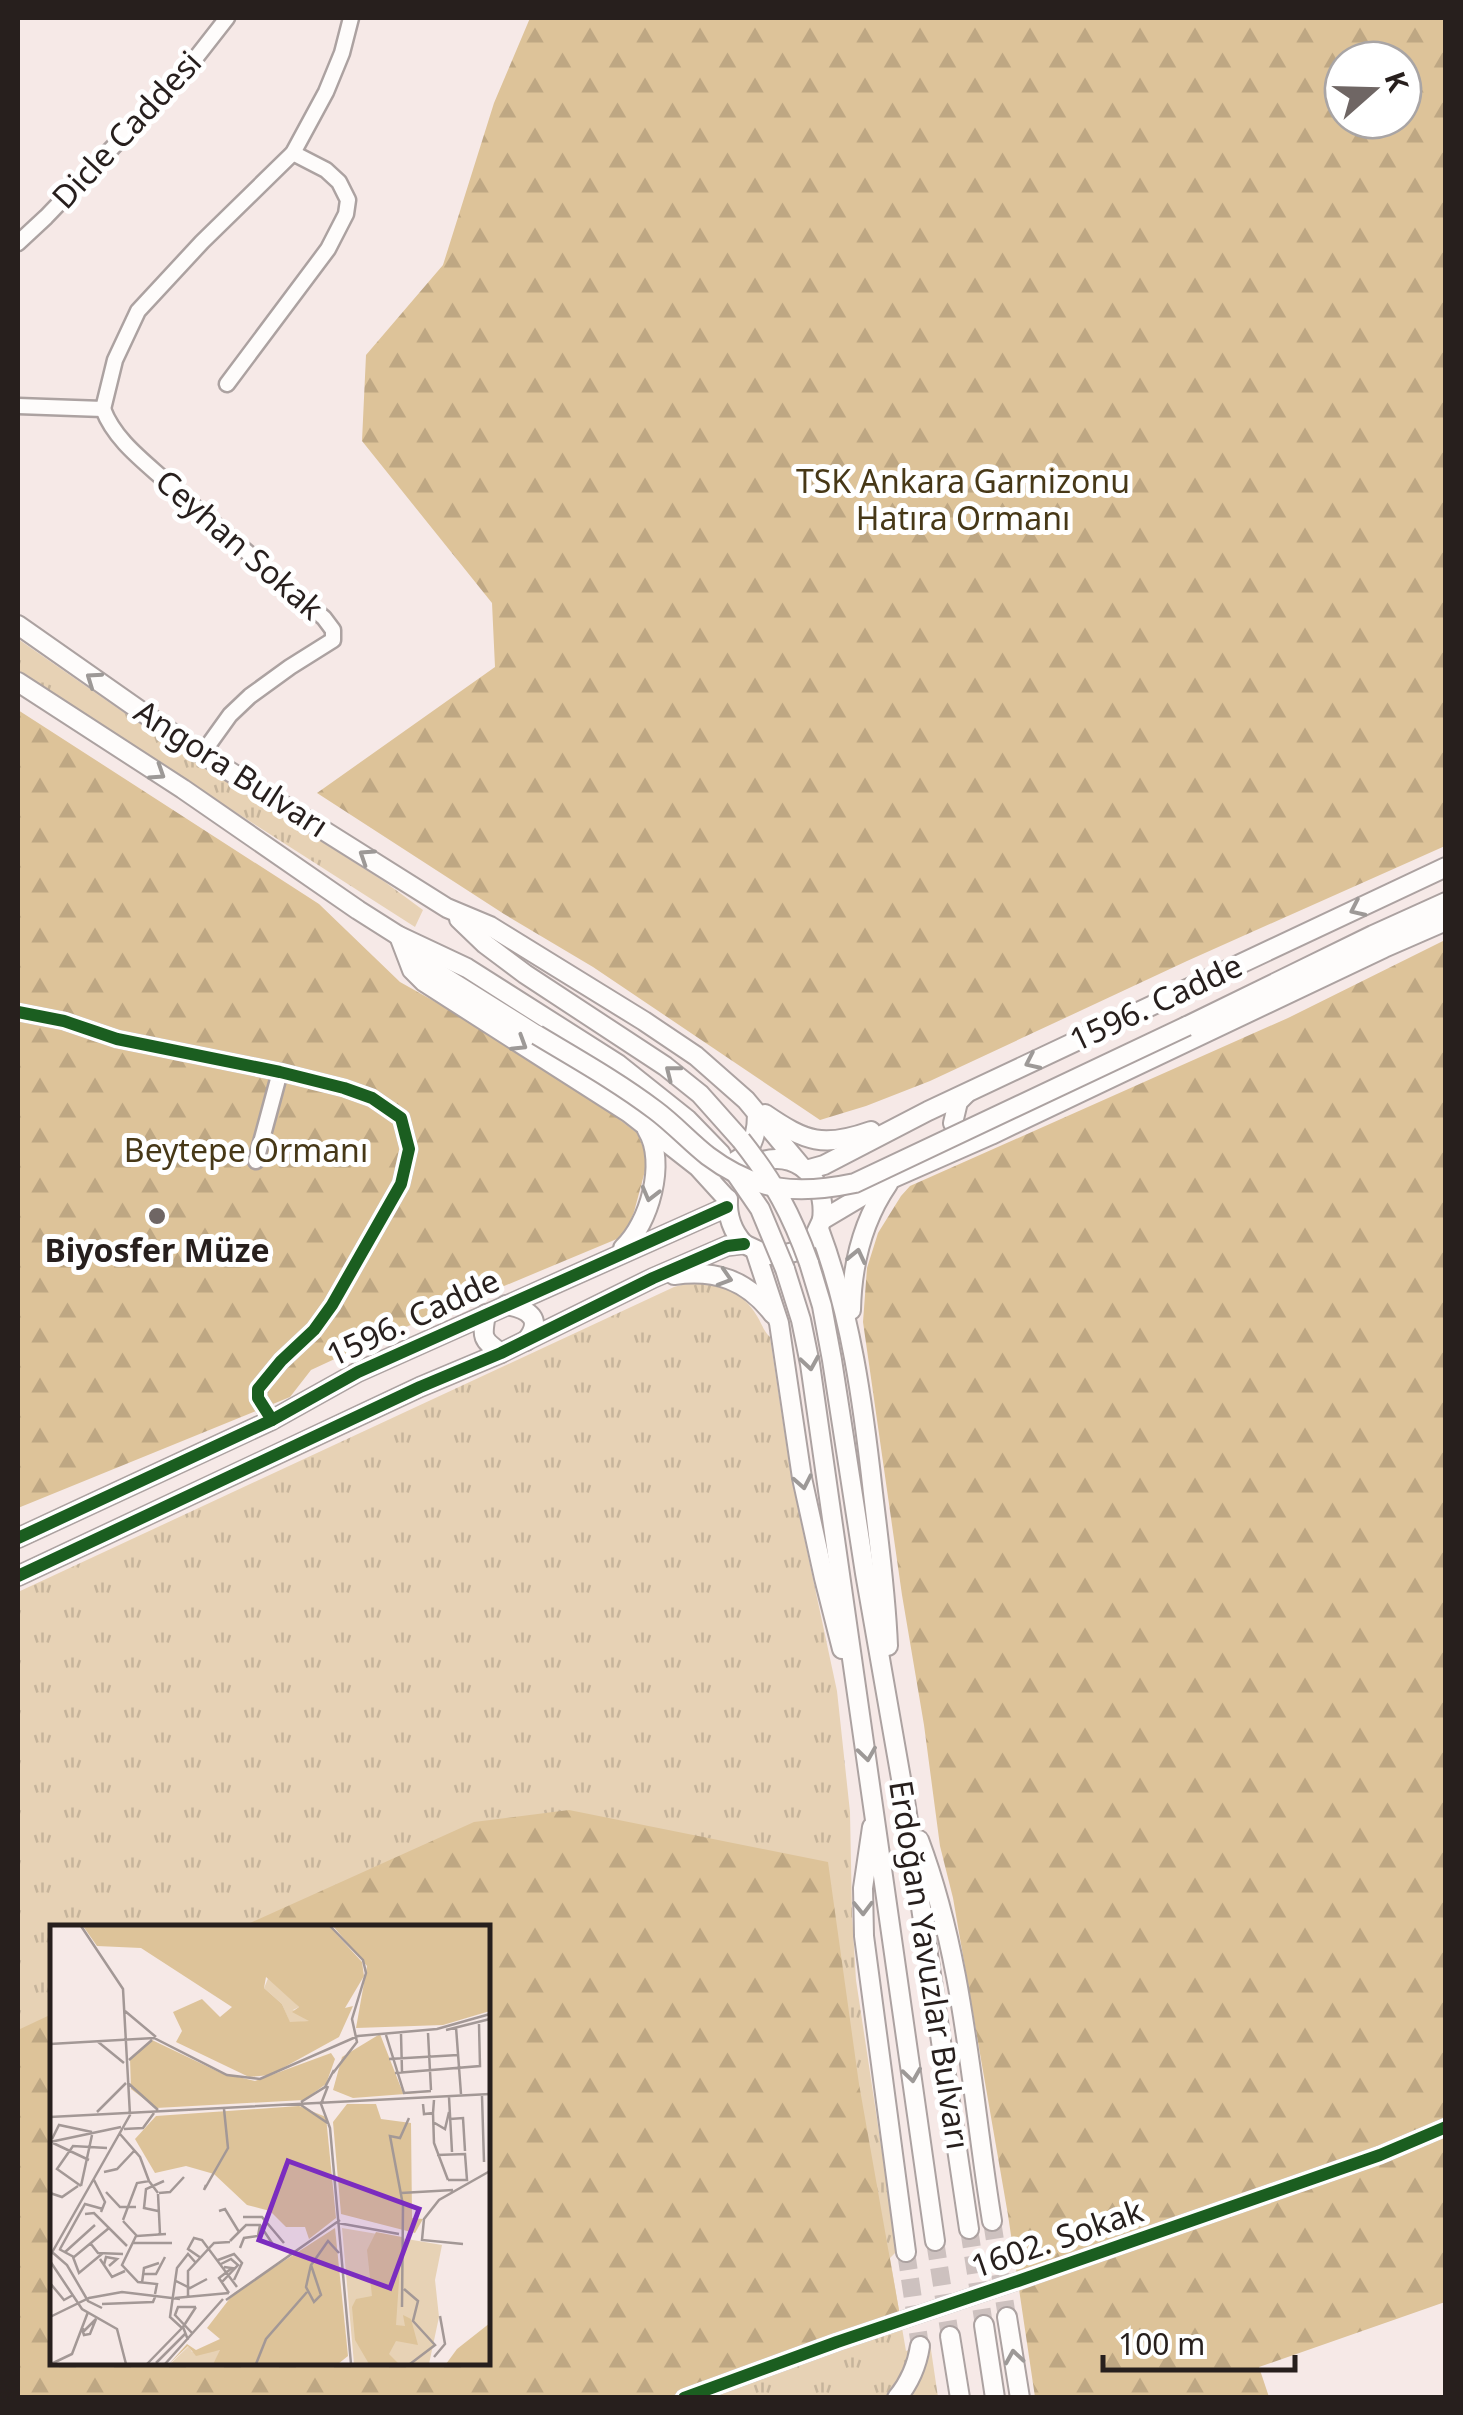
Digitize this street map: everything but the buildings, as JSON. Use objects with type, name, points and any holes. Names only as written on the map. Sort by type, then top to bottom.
[{"type":"main road","name":"Angora Bulvarı","points":[[18,626],[202,754],[448,908],[490,926],[696,1056],[752,1107],[803,1168]]},
{"type":"main road","name":"Angora Bulvarı","points":[[18,682],[399,936],[467,968],[618,1064],[688,1118],[721,1154],[760,1210],[786,1268]]},
{"type":"main road","name":"1596. Cadde","points":[[18,1538],[272,1420],[358,1372],[728,1203],[732,1186],[750,1166],[775,1159],[788,1160],[803,1168],[837,1158],[928,1110],[1446,867]]},
{"type":"main road","name":"1596. Cadde","points":[[808,1191],[854,1183],[884,1170],[1446,902]]},
{"type":"main road","name":"Angora Bulvarı","points":[[448,908],[525,974],[666,1066],[700,1094],[781,1196],[809,1263]]},
{"type":"main road","name":"1596. Cadde","points":[[18,1576],[727,1246],[750,1247],[768,1254],[794,1252],[805,1245],[820,1224],[891,1179],[1446,921]]},
{"type":"main road","name":"Angora Bulvarı","points":[[399,936],[428,966],[657,1111],[734,1172],[770,1186],[808,1191]]},
{"type":"main road","name":"Angora Bulvarı","points":[[399,936],[412,970],[424,982],[629,1112],[698,1167],[728,1203]]},
{"type":"main road","points":[[970,1090],[958,1102],[953,1123],[960,1132],[991,1135]]},
{"type":"main road","points":[[752,1107],[788,1129],[830,1142],[847,1140],[928,1110]]},
{"type":"main road","points":[[698,1167],[719,1169],[754,1144],[758,1132],[752,1107]]},
{"type":"main road","points":[[616,1256],[642,1224],[653,1184],[656,1153],[644,1125]]},
{"type":"main road","points":[[803,1168],[817,1182],[822,1194],[820,1224]]},
{"type":"main road","points":[[850,1340],[852,1279],[858,1249],[874,1206],[891,1179]]},
{"type":"main road","points":[[728,1203],[732,1227],[750,1247]]},
{"type":"main road","name":"Erdoğan Yavuzlar Bulvarı","points":[[820,1224],[838,1284],[867,1439],[884,1577],[888,1702]]},
{"type":"main road","name":"Erdoğan Yavuzlar Bulvarı","points":[[750,1247],[779,1324],[813,1531],[861,1717]]},
{"type":"main road","name":"Erdoğan Yavuzlar Bulvarı","points":[[809,1263],[832,1360],[906,1806],[969,2229]]},
{"type":"main road","name":"Erdoğan Yavuzlar Bulvarı","points":[[786,1268],[810,1364],[935,2241]]},
{"type":"main road","points":[[653,1278],[699,1272],[724,1276],[747,1287],[779,1324]]},
{"type":"main road","points":[[506,1304],[522,1308],[532,1318],[533,1332],[526,1341]]},
{"type":"main road","points":[[486,1314],[486,1343],[501,1353]]},
{"type":"main road","points":[[906,1806],[936,1885],[954,1958],[992,2221]]},
{"type":"main road","points":[[875,1812],[863,1888],[864,1936],[906,2252]]},
{"type":"main road","points":[[1007,2317],[1020,2398]]},
{"type":"main road","points":[[984,2325],[994,2398]]},
{"type":"main road","points":[[950,2336],[960,2398]]},
{"type":"main road","points":[[896,2398],[909,2382],[920,2346]]},
{"type":"street","name":"Dicle Caddesi","points":[[19,245],[184,72],[227,18]]},
{"type":"street","points":[[18,406],[103,409],[115,360],[138,311],[293,153],[326,92],[351,18]]},
{"type":"street","points":[[226,384],[328,249],[346,214],[348,200],[339,182],[326,170],[293,153]]},
{"type":"street","name":"Ceyhan Sokak","points":[[103,409],[109,425],[134,452],[333,630],[333,640],[265,684],[238,707],[202,754]]},
{"type":"street","points":[[18,1012],[64,1021],[117,1039],[280,1072],[372,1098],[401,1118],[409,1149],[401,1184],[332,1305],[314,1330],[258,1388],[258,1398],[272,1420]]},
{"type":"street","points":[[256,1162],[280,1072]]},
{"type":"street","name":"1602. Sokak","points":[[684,2398],[1380,2155],[1446,2127]]},
{"type":"green space","name":"TSK Ankara Garnizonu Hatıra Ormanı","points":[[530,18],[1445,18],[1445,846],[930,1081],[820,1120],[593,967],[317,793],[495,667],[492,603],[362,441],[366,355],[443,265],[494,103]]},
{"type":"green space","points":[[18,639],[175,748],[385,882],[423,910],[415,927],[18,673]]},
{"type":"green space","name":"Beytepe Ormanı","points":[[18,710],[319,904],[400,982],[507,1042],[637,1133],[646,1153],[646,1167],[624,1236],[311,1370],[290,1397],[18,1508]]},
{"type":"green space","points":[[1445,940],[1445,2302],[1259,2367],[1269,2397],[1035,2397],[1008,2215],[953,1898],[940,1846],[902,1595],[863,1322],[867,1268],[878,1233],[910,1186],[1288,1018]]},
{"type":"green space","points":[[692,1282],[712,1285],[745,1301],[770,1337],[791,1476],[837,1691],[850,1812],[856,1980],[897,2251],[890,2258],[906,2351],[930,2343],[938,2397],[18,2397],[18,1592],[674,1287]]},
{"type":"green space","points":[[569,1810],[828,1862],[859,2084],[900,2316],[668,2397],[18,2397],[18,2030],[50,2015],[50,2365],[490,2365],[490,1925],[245,1925],[474,1822]]},
{"type":"tunnel","points":[[992,2221],[1007,2317]]},
{"type":"tunnel","points":[[969,2229],[984,2325]]},
{"type":"tunnel","points":[[935,2241],[950,2336]]},
{"type":"tunnel","points":[[906,2252],[920,2346]]},
{"type":"cycle path","points":[[18,1012],[64,1021],[117,1039],[344,1088],[372,1098],[401,1118],[409,1149],[401,1184],[332,1305],[314,1330],[258,1389],[258,1398],[272,1420]]},
{"type":"cycle path","points":[[18,1538],[272,1420],[358,1372],[727,1207]]},
{"type":"cycle path","points":[[18,1576],[420,1387],[501,1353],[653,1278],[727,1246],[744,1244]]},
{"type":"cycle path","points":[[684,2398],[1380,2155],[1446,2127]]},
{"type":"place","name":"Biyosfer Müze","points":[[157,1216]]}]
